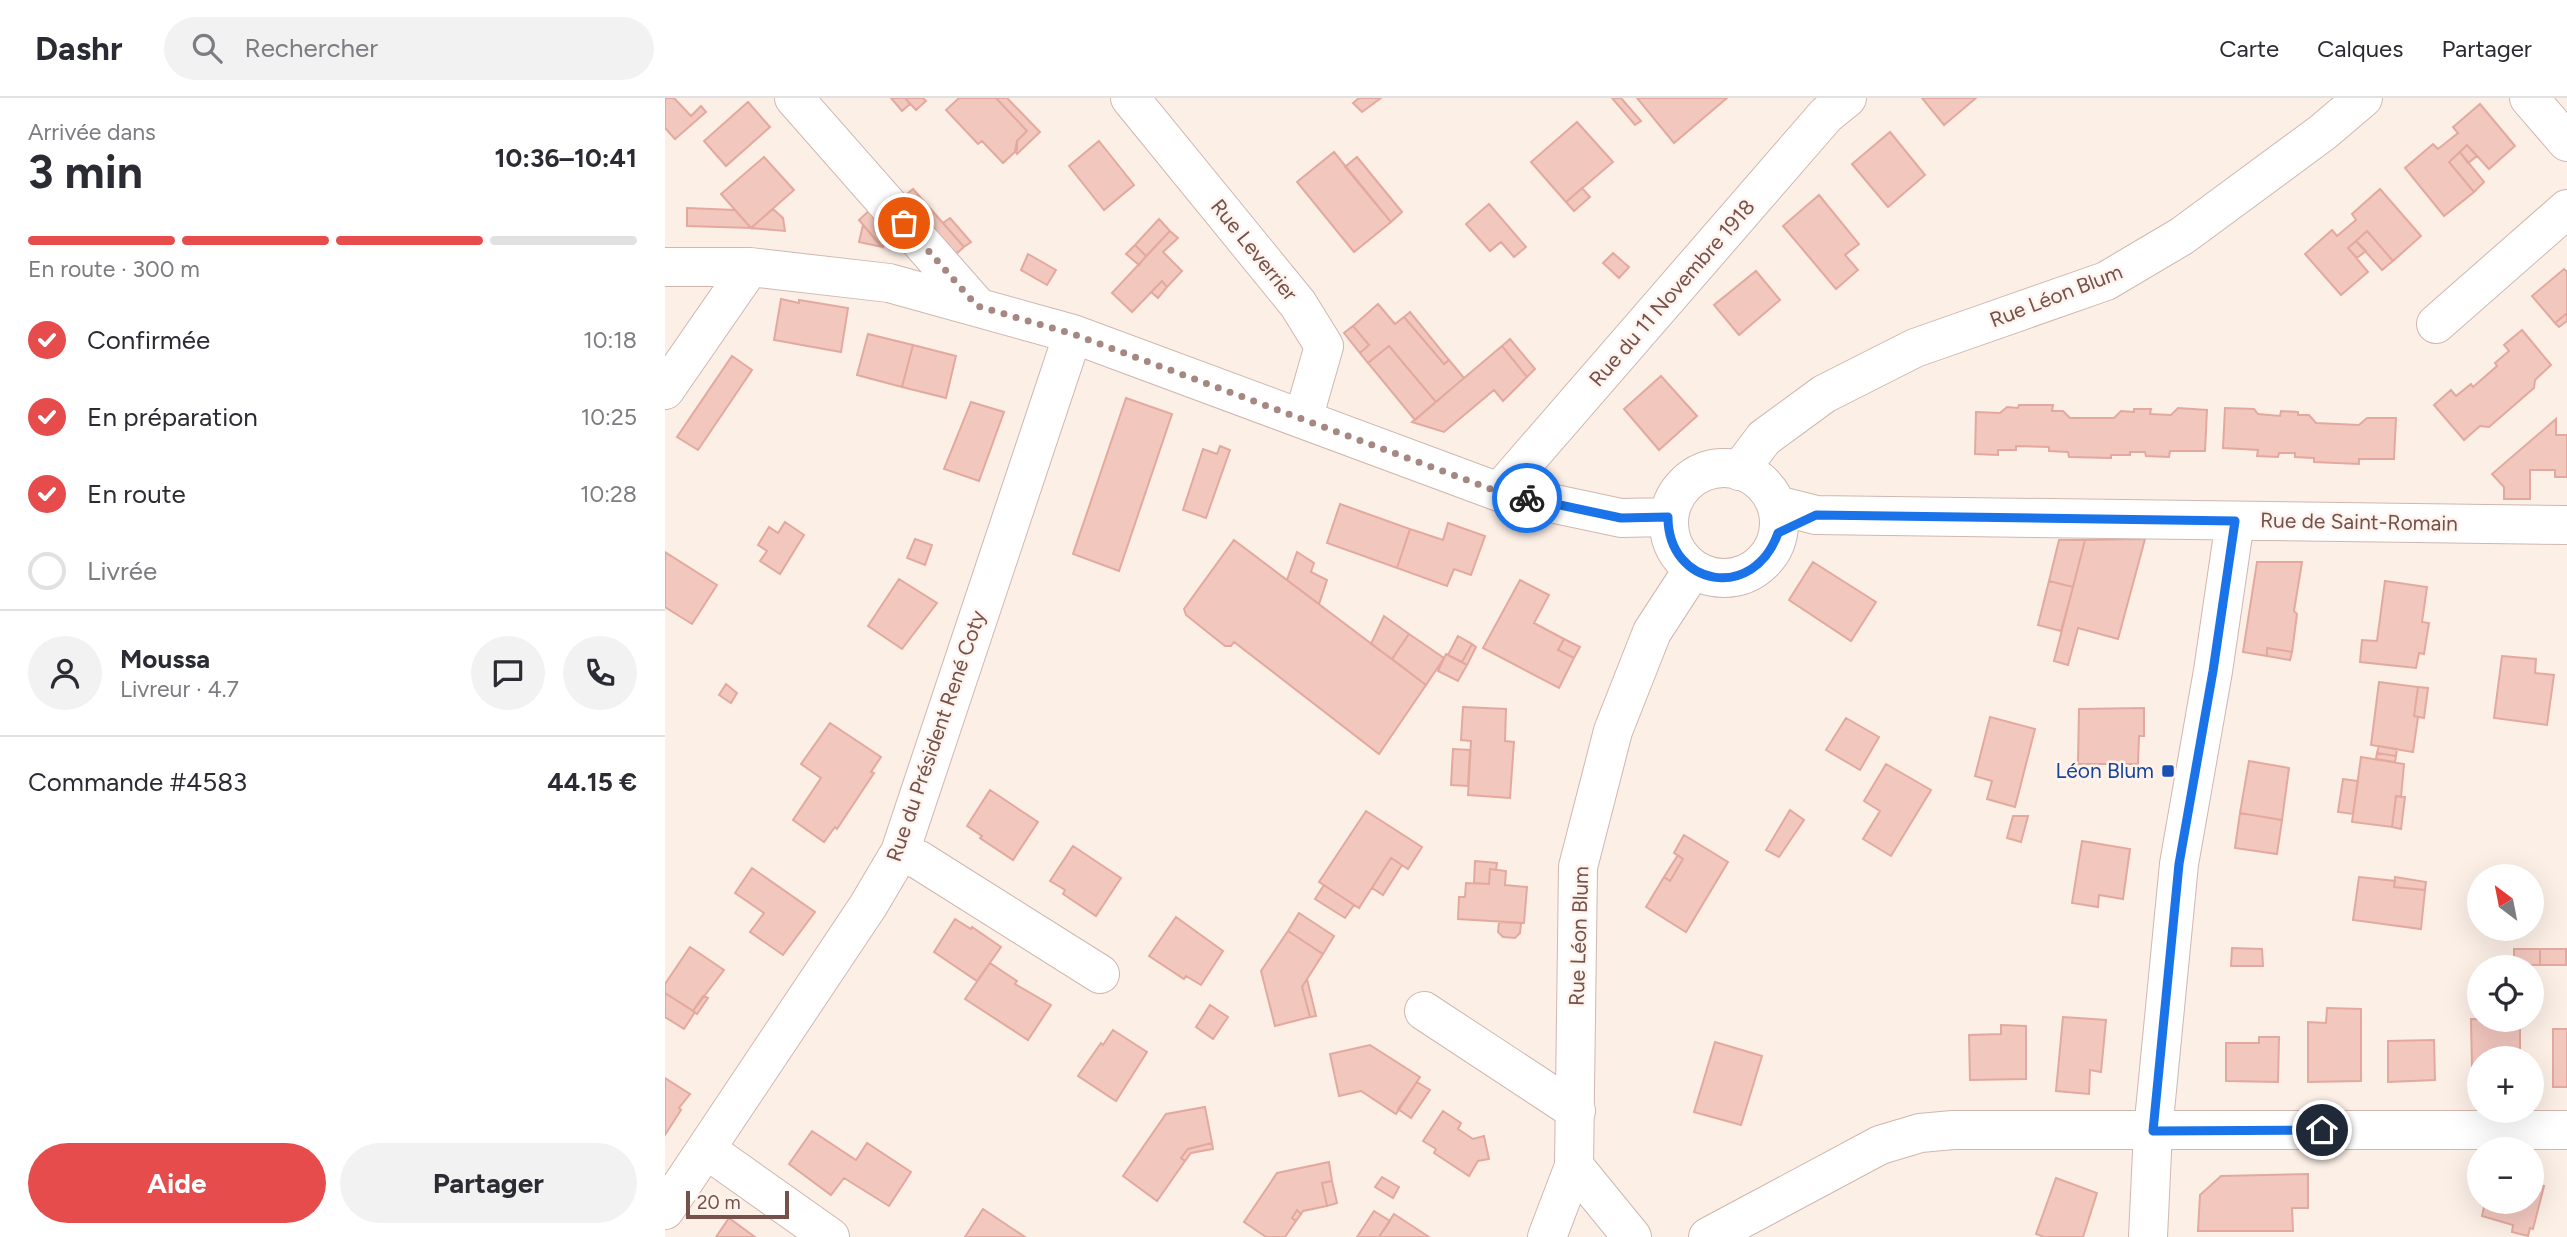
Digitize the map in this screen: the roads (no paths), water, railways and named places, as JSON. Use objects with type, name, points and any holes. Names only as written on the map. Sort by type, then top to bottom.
[{"type":"street","points":[[794,98],[977,306]]},
{"type":"street","name":"Rue Leverrier","points":[[1130,98],[1298,304],[1324,346],[1303,419]]},
{"type":"street","name":"Rue Léon Blum","points":[[1739,471],[1764,438],[1824,394],[1915,348],[2106,281],[2182,236],[2323,132],[2363,98]]},
{"type":"street","points":[[2529,98],[2567,142]]},
{"type":"street","name":"Rue du 11 Novembre 1918","points":[[1499,492],[1828,104]]},
{"type":"street","points":[[2436,324],[2567,209]]},
{"type":"street","points":[[665,267],[750,267],[889,283],[1073,334],[1499,492],[1621,518],[1668,517]]},
{"type":"street","points":[[665,390],[750,267]]},
{"type":"street","name":"Rue du Président René Coty","points":[[665,1210],[868,906],[900,852],[1073,334]]},
{"type":"street","points":[[1722,469],[1739,471],[1755,478],[1767,490],[1777,519],[1772,550],[1761,564],[1745,574],[1728,578],[1710,576],[1693,569],[1681,558],[1668,529],[1668,517],[1678,494],[1689,481],[1704,472],[1722,469]]},
{"type":"street","name":"Rue de Saint-Romain","points":[[1777,519],[1816,515],[2567,525]]},
{"type":"street","points":[[2148,1237],[2153,1131],[2179,864],[2213,671],[2235,521]]},
{"type":"street","name":"Rue Léon Blum","points":[[1547,1237],[1574,1166],[1579,867],[1613,731],[1652,632],[1693,569]]},
{"type":"street","points":[[900,852],[919,860],[1100,974]]},
{"type":"street","points":[[1424,1011],[1576,1111]]},
{"type":"street","points":[[1708,1237],[1880,1145],[1920,1133],[1953,1130],[2567,1130]]},
{"type":"street","points":[[707,1150],[830,1237]]},
{"type":"street","points":[[1574,1166],[1632,1237]]},
{"type":"place","name":"Léon Blum","points":[[2168,771]]}]
